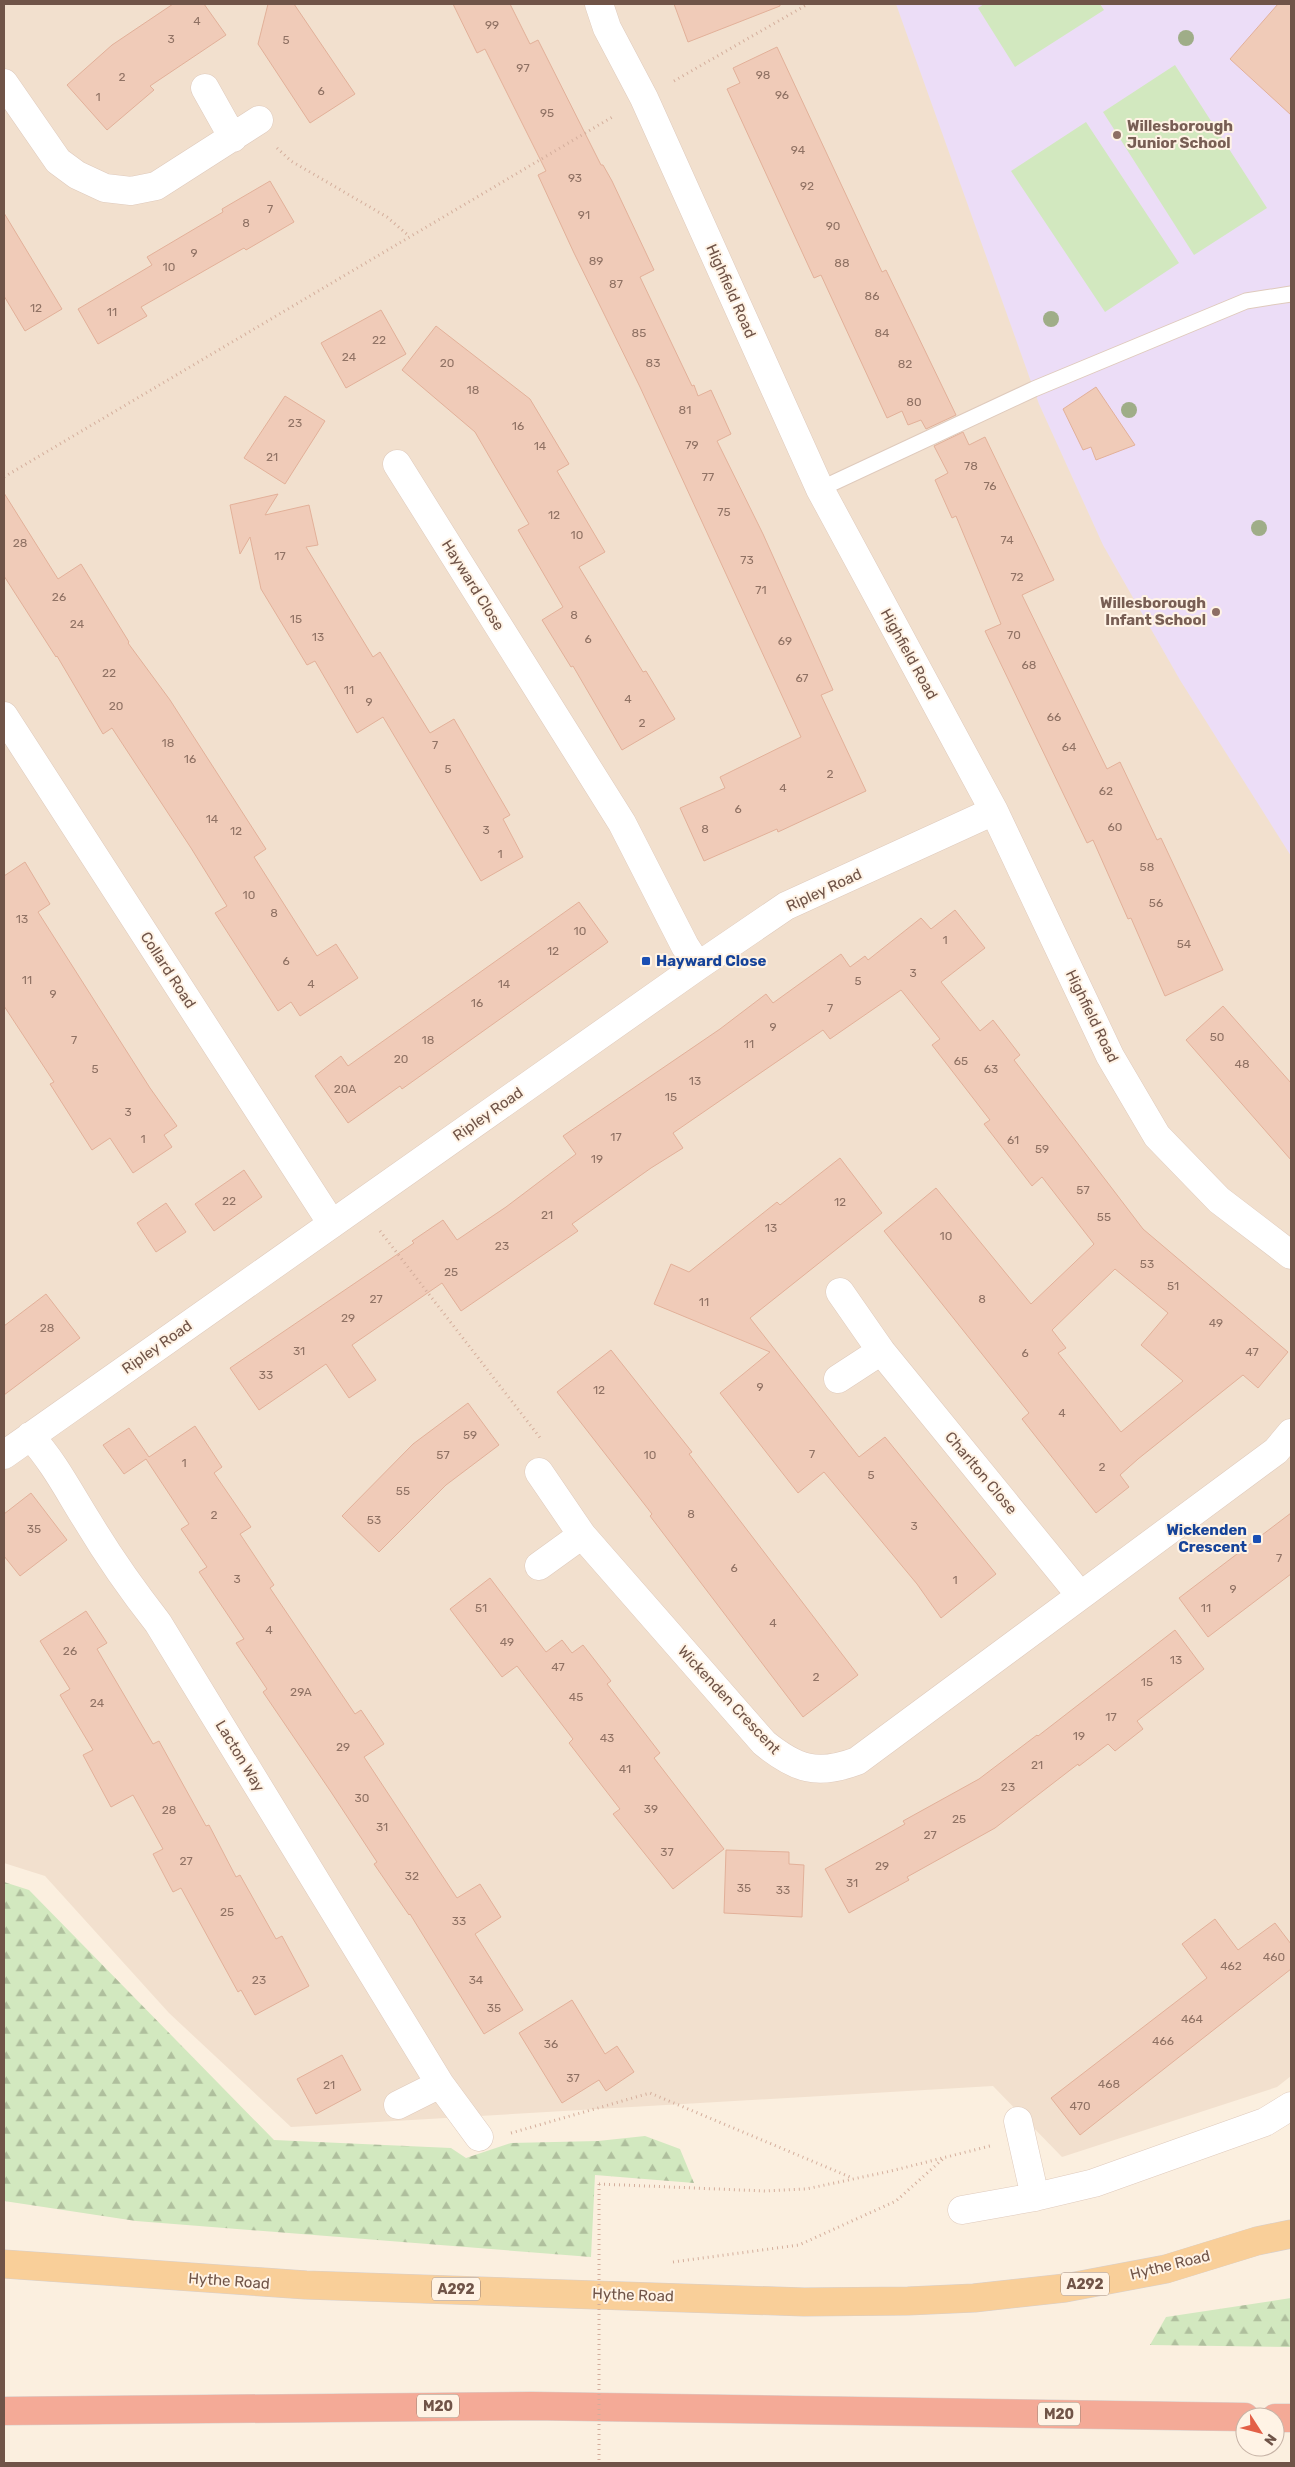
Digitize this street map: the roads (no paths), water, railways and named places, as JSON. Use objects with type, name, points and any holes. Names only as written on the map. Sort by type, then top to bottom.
[{"type":"highway","name":"M20","points":[[4,2410],[531,2406],[1235,2417]]},
{"type":"main road","name":"Hythe Road","points":[[1257,2242],[1291,2215]]},
{"type":"main road","name":"Hythe Road","points":[[4,2264],[306,2285],[508,2290],[804,2302],[908,2301],[1065,2288],[1166,2269],[1291,2234]]},
{"type":"street","name":"Highfield Road","points":[[598,4],[607,28],[644,98],[820,489],[994,811],[1110,1056],[1157,1136],[1219,1200],[1291,1254]]},
{"type":"street","points":[[4,83],[58,161],[76,175],[105,188],[131,191],[156,186],[259,120]]},
{"type":"street","points":[[205,88],[233,138]]},
{"type":"street","name":"Hayward Close","points":[[397,464],[622,823],[685,946],[698,966]]},
{"type":"street","name":"Collard Road","points":[[4,716],[332,1224]]},
{"type":"street","name":"Ripley Road","points":[[4,1455],[786,906],[994,811]]},
{"type":"street","name":"Charlton Close","points":[[840,1292],[881,1351],[1080,1595]]},
{"type":"street","points":[[838,1379],[881,1351]]},
{"type":"street","name":"Wickenden Crescent","points":[[539,1472],[582,1535],[764,1743],[783,1758],[809,1770],[838,1768],[857,1761],[1276,1451],[1291,1433]]},
{"type":"street","name":"Lacton Way","points":[[30,1436],[47,1454],[101,1543],[135,1594],[158,1623],[440,2084],[479,2137]]},
{"type":"street","points":[[539,1566],[582,1535]]},
{"type":"street","points":[[398,2105],[440,2084]]},
{"type":"street","points":[[962,2210],[1035,2197],[1094,2183],[1265,2122],[1291,2106]]},
{"type":"street","points":[[1020,2129],[1035,2197]]},
{"type":"lane","points":[[820,489],[1034,389],[1246,301],[1291,294]]},
{"type":"place","name":"Willesborough Junior School","points":[[1117,135]]},
{"type":"place","name":"Willesborough Infant School","points":[[1216,612]]},
{"type":"place","name":"Hayward Close","points":[[646,961]]},
{"type":"place","name":"Wickenden Crescent","points":[[1257,1539]]}]
